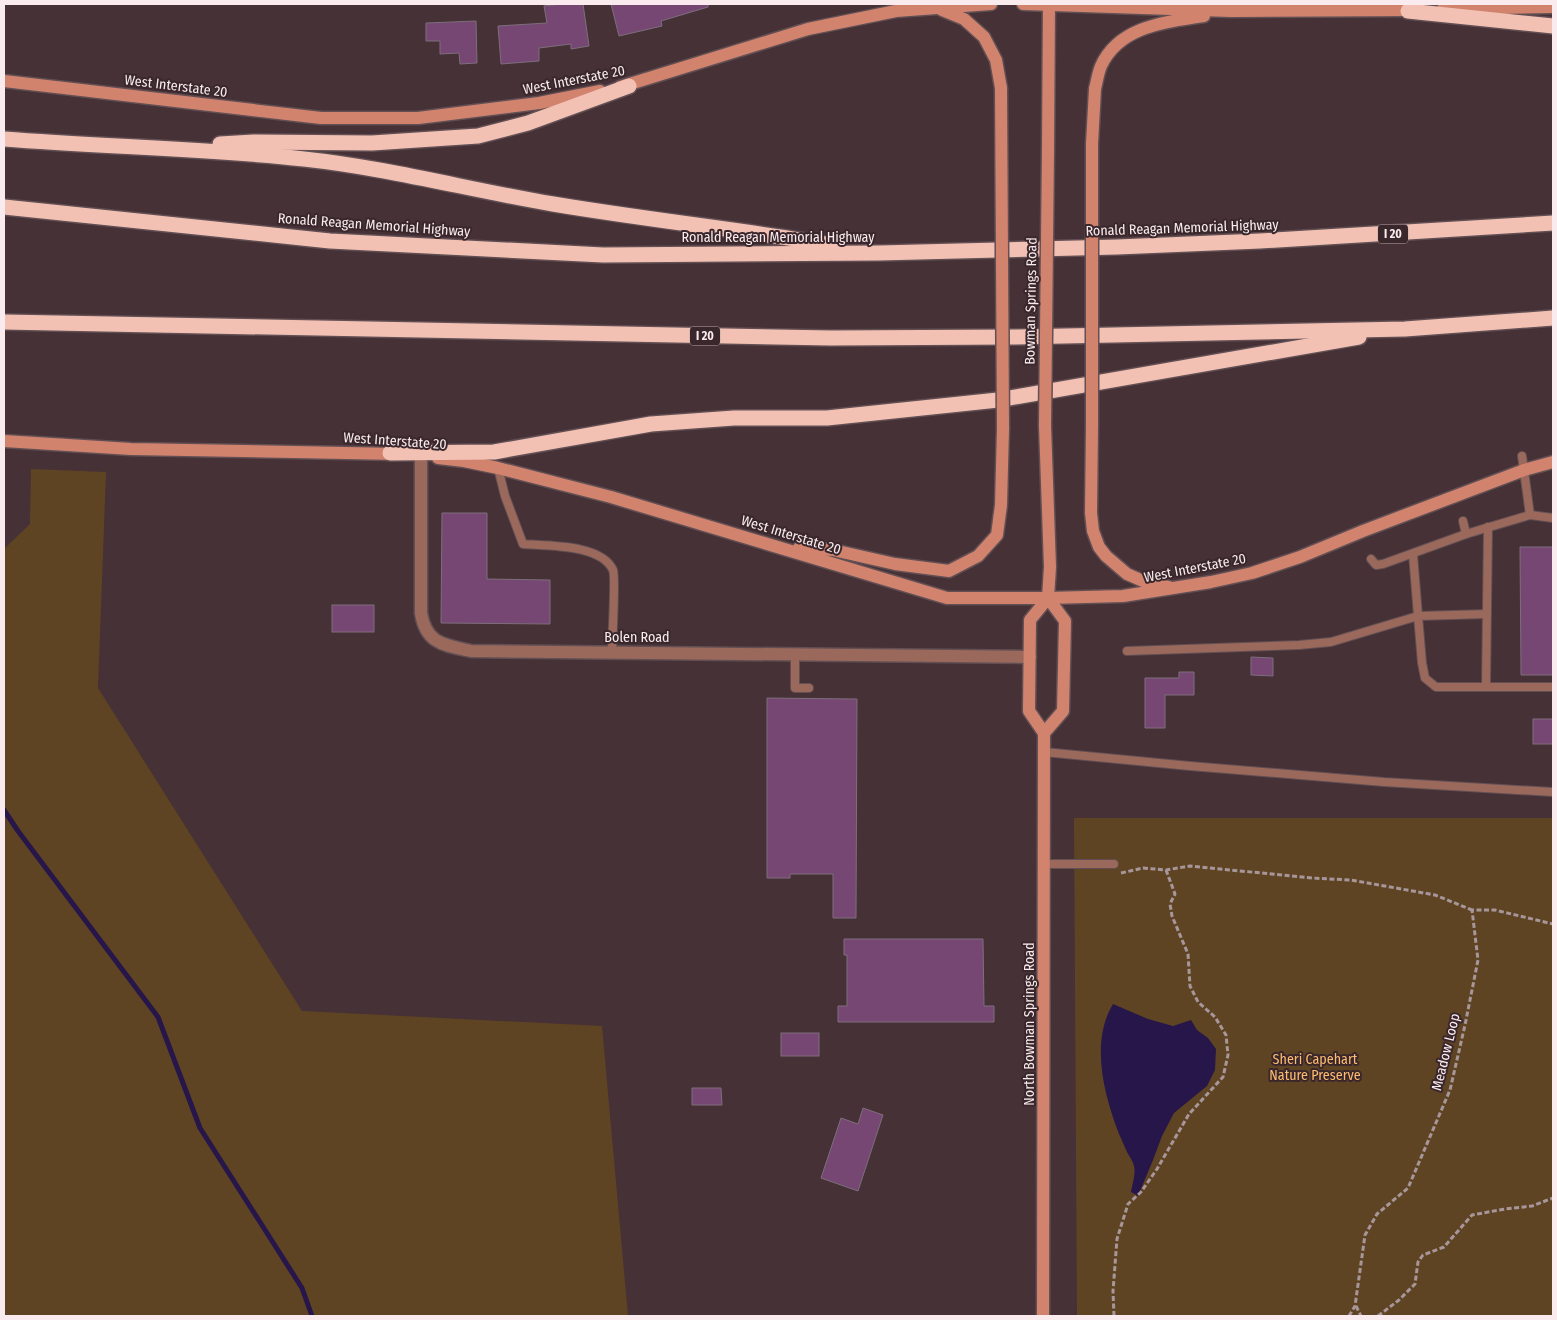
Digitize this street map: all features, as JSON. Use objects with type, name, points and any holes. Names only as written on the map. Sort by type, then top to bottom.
[{"type":"highway","points":[[1408,11],[1553,26]]},
{"type":"highway","points":[[133,147],[254,142],[372,143],[478,136],[528,123],[629,86]]},
{"type":"highway","points":[[4,139],[232,153],[376,168],[552,204],[745,231],[879,253]]},
{"type":"highway","name":"Ronald Reagan Memorial Highway","points":[[4,207],[330,241],[603,254],[879,253],[1194,244],[1553,223]]},
{"type":"highway","name":"I 20","points":[[4,322],[831,338],[1014,337],[1405,329],[1553,318]]},
{"type":"highway","points":[[390,453],[494,452],[651,424],[734,418],[826,418],[998,400],[1405,329]]},
{"type":"main road","name":"West Interstate 20","points":[[4,81],[321,118],[418,118],[539,103],[629,86],[808,29],[896,11],[991,4]]},
{"type":"main road","points":[[1023,4],[1231,11],[1408,11],[1553,7]]},
{"type":"main road","name":"Bowman Springs Road","points":[[1048,4],[1045,426],[1050,567],[1048,598]]},
{"type":"main road","points":[[776,547],[833,550],[894,564],[950,572],[978,556],[997,535],[1002,505],[1004,428],[1000,88],[996,60],[984,37],[964,19],[937,8]]},
{"type":"main road","points":[[1175,588],[1143,581],[1127,574],[1106,556],[1099,547],[1091,514],[1092,144],[1095,89],[1101,66],[1113,48],[1134,32],[1163,22],[1231,11]]},
{"type":"main road","name":"West Interstate 20","points":[[4,441],[131,449],[390,453],[464,461],[611,497],[947,598],[1123,596],[1211,582],[1300,557],[1524,470],[1553,462]]},
{"type":"main road","points":[[1048,598],[1065,621],[1063,712],[1044,733],[1029,711],[1030,620],[1048,598]]},
{"type":"main road","name":"North Bowman Springs Road","points":[[1043,1316],[1044,733]]},
{"type":"street","name":"Bolen Road","points":[[421,456],[421,613],[423,627],[428,634],[441,644],[471,650],[1030,657]]},
{"type":"lane","points":[[1522,456],[1530,515]]},
{"type":"lane","points":[[498,468],[505,496],[523,544],[582,549],[603,557],[614,571],[612,652]]},
{"type":"lane","points":[[1371,559],[1379,565],[1466,534],[1530,515],[1553,518]]},
{"type":"lane","points":[[1463,522],[1466,534]]},
{"type":"lane","points":[[1486,687],[1488,527]]},
{"type":"lane","points":[[1413,554],[1422,663],[1425,678],[1436,687],[1553,687]]},
{"type":"lane","points":[[1127,651],[1224,646],[1299,646],[1332,642],[1418,616],[1487,614]]},
{"type":"lane","points":[[795,653],[795,688],[809,688]]},
{"type":"lane","points":[[1044,752],[1374,782],[1553,792]]},
{"type":"lane","points":[[1044,864],[1114,864]]},
{"type":"path","points":[[1116,873],[1143,868],[1166,870],[1198,867],[1351,880],[1434,895],[1472,910],[1495,910],[1553,924]]},
{"type":"path","points":[[1114,1316],[1113,1291],[1117,1239],[1128,1204],[1141,1192],[1157,1169],[1189,1114],[1223,1077],[1228,1054],[1226,1035],[1215,1017],[1198,1002],[1190,986],[1188,954],[1172,916],[1170,904],[1175,894],[1166,870]]},
{"type":"path","name":"Meadow Loop","points":[[1349,1316],[1355,1306],[1365,1235],[1377,1214],[1408,1188],[1450,1090],[1466,1025],[1478,960],[1472,910]]},
{"type":"path","points":[[1378,1316],[1399,1300],[1415,1284],[1418,1262],[1423,1255],[1444,1247],[1472,1215],[1532,1206],[1553,1198]]},
{"type":"path","points":[[1355,1306],[1361,1316]]},
{"type":"green space","points":[[31,469],[106,472],[98,688],[302,1011],[602,1026],[628,1316],[4,1316],[4,549],[30,524]]},
{"type":"green space","name":"Sheri Capehart Nature Preserve","points":[[1074,818],[1553,818],[1553,1316],[1077,1316]]},
{"type":"shaded area","points":[[1113,1004],[1148,1019],[1173,1026],[1191,1020],[1197,1030],[1208,1038],[1216,1049],[1215,1070],[1207,1086],[1174,1113],[1162,1136],[1138,1196],[1131,1192],[1134,1176],[1133,1162],[1113,1119],[1104,1086],[1101,1052],[1102,1035],[1106,1019]]},
{"type":"building","points":[[583,4],[589,46],[571,49],[571,44],[539,48],[539,61],[501,64],[498,26],[547,23],[544,6]]},
{"type":"building","points":[[611,4],[708,4],[708,7],[661,21],[662,26],[619,36]]},
{"type":"building","points":[[476,21],[477,63],[460,64],[459,53],[440,54],[440,41],[426,41],[426,23]]},
{"type":"building","points":[[442,513],[487,513],[487,579],[550,580],[550,624],[441,623]]},
{"type":"building","points":[[1520,547],[1553,547],[1553,675],[1521,675]]},
{"type":"building","points":[[332,605],[374,605],[374,632],[332,632]]},
{"type":"building","points":[[1251,657],[1273,658],[1273,676],[1251,675]]},
{"type":"building","points":[[1179,672],[1194,672],[1194,695],[1165,695],[1165,728],[1145,728],[1145,678],[1179,678]]},
{"type":"building","points":[[767,698],[857,699],[856,918],[833,918],[833,874],[790,874],[790,878],[767,878]]},
{"type":"building","points":[[1533,719],[1553,719],[1553,744],[1533,744]]},
{"type":"building","points":[[844,939],[983,939],[984,1006],[994,1006],[994,1022],[838,1022],[838,1006],[847,1006],[847,955],[844,955]]},
{"type":"building","points":[[781,1033],[819,1033],[819,1056],[781,1056]]},
{"type":"building","points":[[692,1088],[721,1088],[722,1105],[692,1105]]},
{"type":"building","points":[[863,1108],[883,1115],[858,1191],[821,1178],[841,1118],[858,1124]]},
{"type":"waterway","points":[[4,810],[158,1017],[200,1128],[302,1288],[312,1316]]}]
